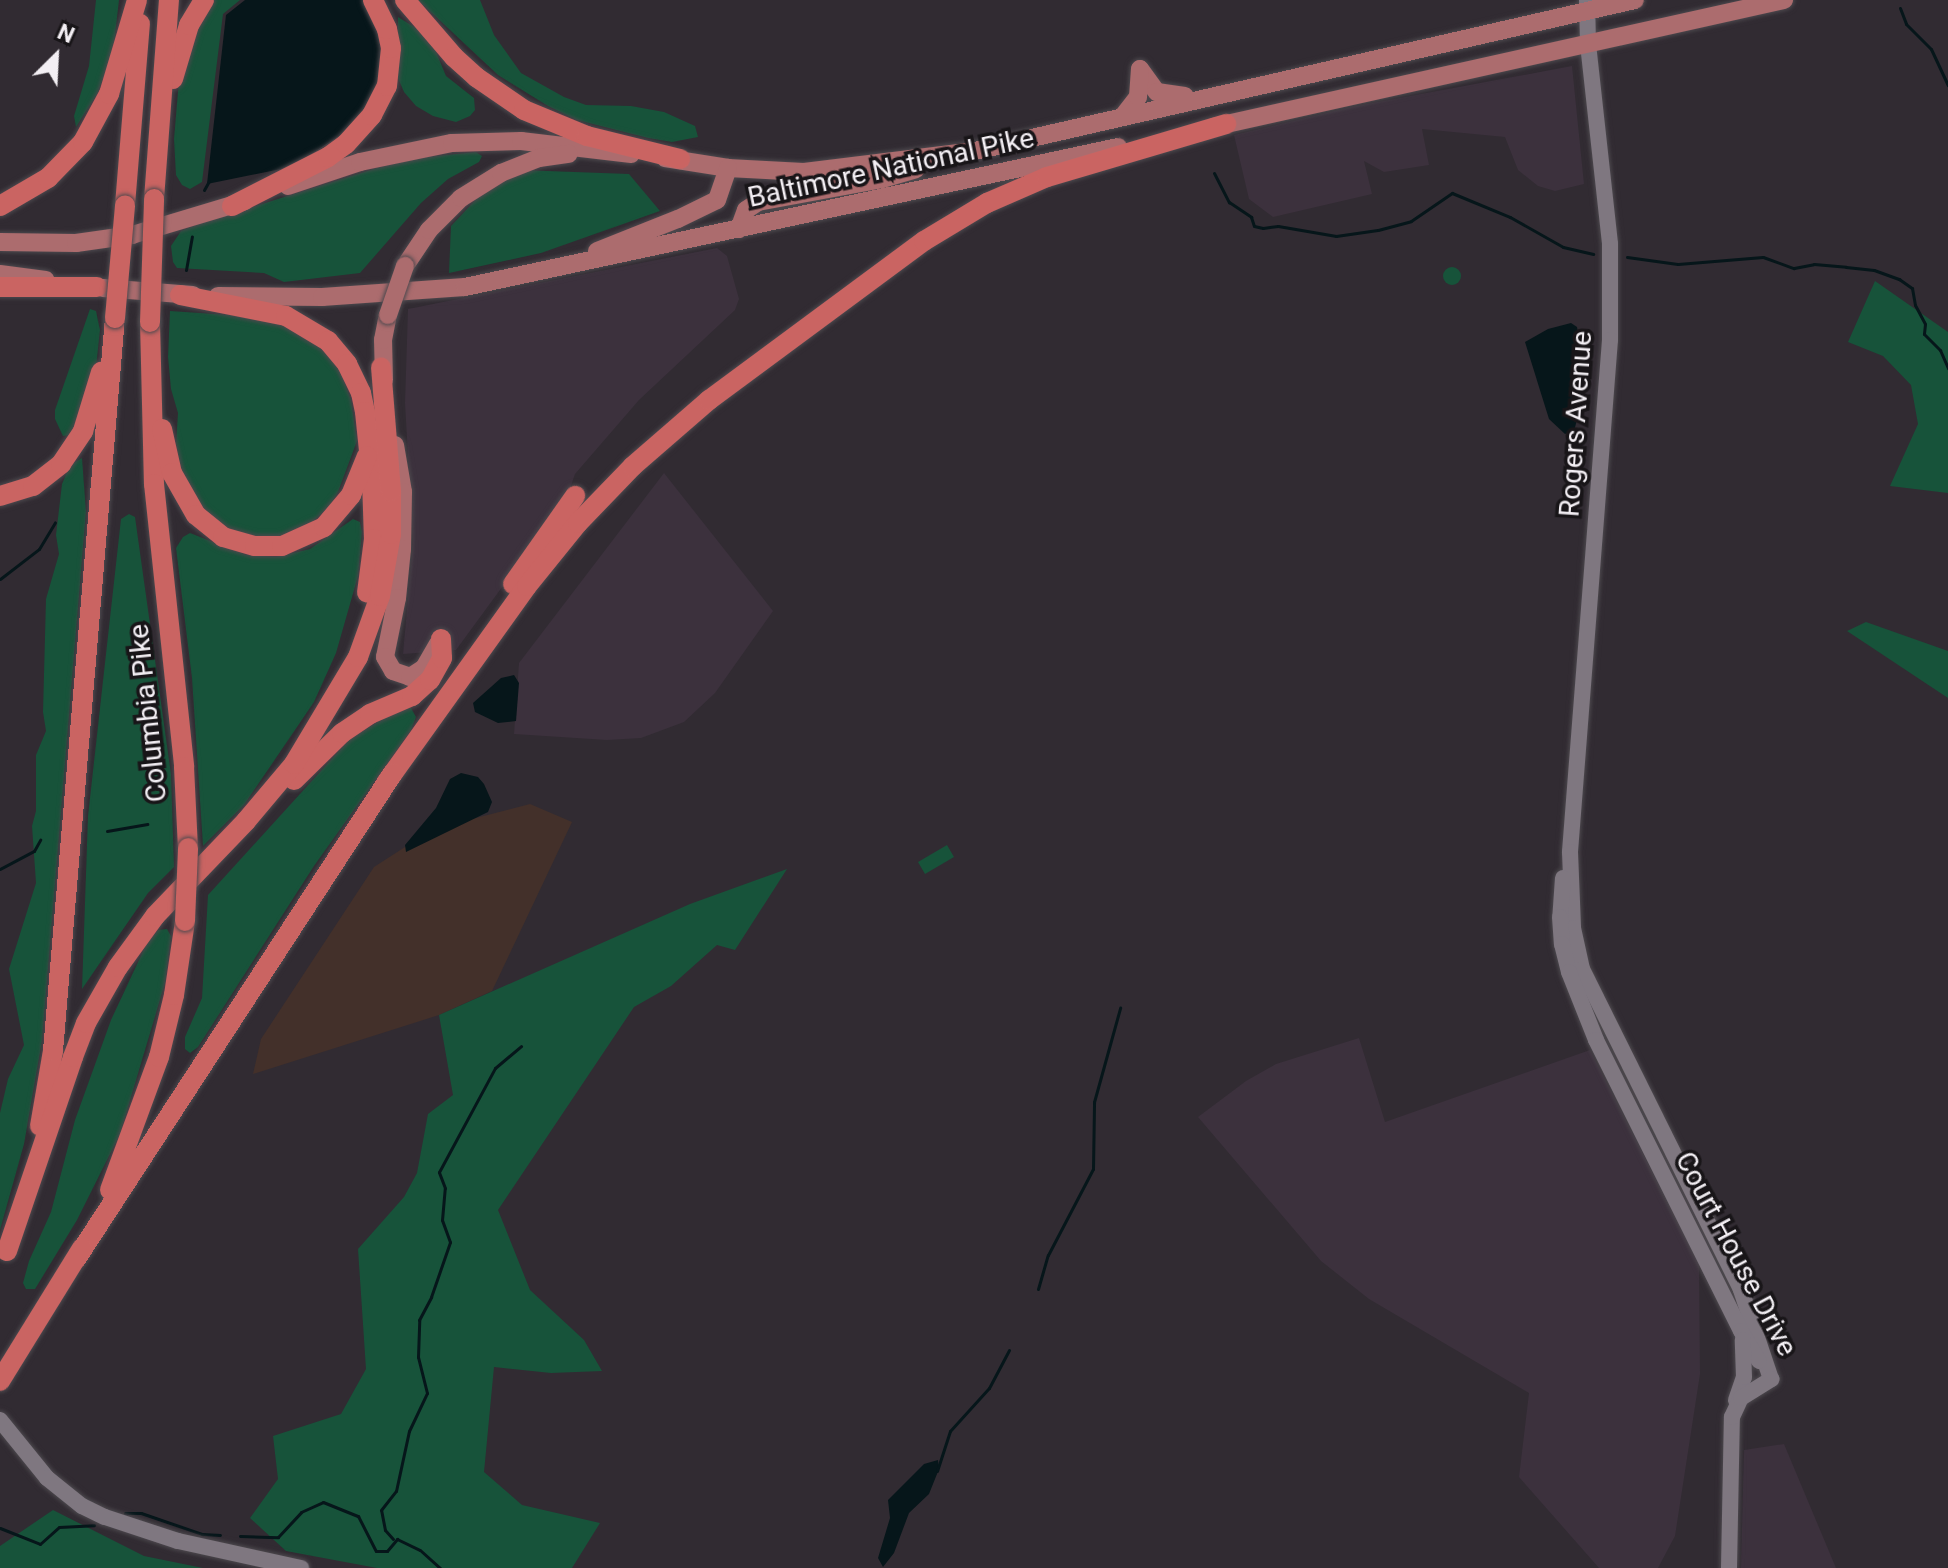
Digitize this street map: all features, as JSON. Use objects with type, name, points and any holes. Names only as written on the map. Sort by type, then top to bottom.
[{"type":"highway","name":"Columbia Pike","points":[[3,1260],[39,1135],[53,1051],[140,0]]},
{"type":"highway","points":[[0,206],[48,178],[83,142],[109,94],[140,0]]},
{"type":"highway","name":"Columbia Pike","points":[[1,1379],[76,1259],[121,1164],[149,1093],[174,995],[185,921],[188,848],[184,767],[155,498],[150,347],[154,190],[169,0]]},
{"type":"highway","points":[[154,190],[171,108],[174,70],[189,25],[204,0]]},
{"type":"highway","points":[[232,206],[328,157],[372,115],[387,86],[391,48],[387,29],[373,0]]},
{"type":"highway","points":[[405,0],[454,57],[476,77],[524,110],[587,136],[680,159]]},
{"type":"highway","points":[[386,783],[518,598],[578,523],[633,466],[709,400],[924,241],[987,203],[1047,177],[1226,124]]},
{"type":"highway","points":[[0,287],[97,287]]},
{"type":"highway","points":[[180,295],[286,316],[328,341],[347,364],[361,393],[374,511],[372,567],[351,655],[329,709]]},
{"type":"highway","points":[[0,496],[33,486],[73,450],[91,410],[115,318]]},
{"type":"highway","points":[[150,347],[172,473],[196,515],[223,537],[269,547],[311,535],[334,517],[351,495],[368,452]]},
{"type":"highway","points":[[3,1260],[86,1023],[135,941],[294,764],[358,657],[387,563],[391,491],[381,367]]},
{"type":"highway","points":[[76,1259],[506,594],[575,496]]},
{"type":"highway","points":[[203,866],[342,733],[370,714],[412,696],[430,680],[442,658],[441,639]]},
{"type":"main road","name":"Baltimore National Pike","points":[[0,242],[76,243],[132,235],[232,206],[360,162],[422,147],[521,141],[680,159],[728,168],[827,171],[975,151],[1587,5],[1635,0]]},
{"type":"main road","name":"Baltimore National Pike","points":[[0,274],[180,295],[322,297],[465,287],[1226,124],[1784,0]]},
{"type":"main road","name":"Rogers Avenue","points":[[1576,971],[1560,917],[1561,886],[1570,852],[1610,340],[1609,234],[1588,44],[1587,5]]},
{"type":"main road","points":[[1123,116],[1138,97],[1140,69],[1150,86],[1164,95],[1215,95]]},
{"type":"main road","points":[[441,639],[418,674],[401,676],[388,665],[385,647],[400,574],[403,492],[381,367],[388,315],[405,266],[444,211],[501,173],[539,158],[600,151]]},
{"type":"main road","points":[[739,229],[746,210],[758,202],[882,179],[975,151]]},
{"type":"main road","points":[[518,277],[638,236],[709,204],[720,195],[728,168]]},
{"type":"main road","name":"Court House Drive","points":[[1576,971],[1596,1040],[1741,1331],[1771,1379]]},
{"type":"main road","name":"Court House Drive","points":[[1576,971],[1741,1290],[1771,1379]]},
{"type":"main road","points":[[1729,1568],[1732,1417],[1746,1365],[1741,1331]]},
{"type":"main road","points":[[1732,1417],[1741,1398],[1771,1379]]},
{"type":"main road","points":[[0,1420],[47,1478],[82,1506],[105,1517],[178,1541],[301,1568]]},
{"type":"shaded area","points":[[245,0],[363,0],[379,19],[385,49],[379,85],[351,128],[305,158],[281,169],[207,184],[226,15]]},
{"type":"shaded area","points":[[1572,66],[1584,184],[1555,191],[1538,186],[1518,170],[1505,137],[1422,129],[1429,165],[1384,172],[1364,161],[1372,194],[1273,217],[1249,199],[1234,135],[1351,107]]},
{"type":"shaded area","points":[[717,248],[727,256],[739,299],[735,310],[639,400],[575,474],[566,500],[456,650],[403,654],[413,543],[405,403],[408,309]]},
{"type":"shaded area","points":[[1571,323],[1577,327],[1583,361],[1581,405],[1574,431],[1565,434],[1549,419],[1525,342],[1548,329]]},
{"type":"shaded area","points":[[664,473],[773,611],[715,693],[684,722],[641,738],[607,740],[514,734],[519,663]]},
{"type":"shaded area","points":[[514,675],[519,683],[516,721],[498,723],[475,712],[473,703],[501,678]]},
{"type":"shaded area","points":[[461,773],[478,777],[484,784],[492,802],[488,812],[406,852],[405,845],[436,808],[450,779]]},
{"type":"shaded area","points":[[530,804],[572,822],[492,991],[439,1015],[253,1074],[261,1039],[374,867],[433,829]]},
{"type":"shaded area","points":[[1359,1038],[1385,1122],[1590,1050],[1699,1263],[1700,1374],[1675,1536],[1658,1568],[1599,1568],[1519,1477],[1529,1393],[1369,1299],[1321,1261],[1198,1117],[1246,1081],[1276,1064]]},
{"type":"shaded area","points":[[1784,1444],[1836,1568],[1741,1568],[1744,1450]]},
{"type":"shaded area","points":[[938,1460],[939,1469],[929,1494],[909,1513],[894,1553],[883,1567],[878,1558],[890,1518],[888,1500],[924,1464]]},
{"type":"green space","points":[[96,0],[119,0],[113,53],[97,94],[76,127],[74,116],[89,66]]},
{"type":"green space","points":[[212,0],[240,0],[223,14],[202,182],[190,189],[182,185],[176,175],[174,139],[179,80],[190,44]]},
{"type":"green space","points":[[418,0],[480,0],[494,35],[521,73],[564,97],[586,105],[631,106],[664,112],[695,126],[698,137],[672,142],[648,138],[577,120],[548,106],[498,75]]},
{"type":"green space","points":[[398,17],[424,33],[434,47],[446,76],[474,98],[475,110],[470,116],[456,122],[433,116],[416,106],[404,92],[398,78]]},
{"type":"green space","points":[[476,152],[482,156],[479,162],[448,179],[421,203],[360,273],[284,282],[264,273],[177,268],[173,262],[171,246],[181,231],[204,222],[377,168],[417,158]]},
{"type":"green space","points":[[520,170],[629,174],[660,211],[541,253],[449,273],[451,226],[480,195]]},
{"type":"green space","points":[[1448,267],[1456,267],[1461,276],[1459,283],[1448,285],[1443,280],[1443,272]]},
{"type":"green space","points":[[1875,281],[1948,332],[1948,493],[1890,486],[1918,424],[1911,385],[1883,356],[1848,342]]},
{"type":"green space","points":[[90,309],[96,311],[100,330],[95,377],[71,435],[63,436],[55,419],[55,410]]},
{"type":"green space","points":[[170,311],[261,317],[309,335],[337,363],[351,400],[357,441],[338,492],[328,508],[306,527],[278,537],[253,538],[227,527],[206,512],[184,480],[176,444],[178,413],[171,389],[168,357]]},
{"type":"green space","points":[[82,458],[86,512],[42,1041],[24,1144],[0,1230],[0,1113],[8,1079],[24,1045],[9,969],[36,883],[32,826],[36,811],[36,755],[46,731],[43,712],[46,599],[59,554],[56,535],[62,484],[70,465]]},
{"type":"green space","points":[[129,514],[135,517],[171,774],[174,867],[148,893],[82,989],[88,816],[121,519]]},
{"type":"green space","points":[[353,519],[360,522],[362,532],[358,576],[336,653],[314,702],[244,805],[203,846],[192,678],[176,548],[190,533],[246,555],[276,557],[310,549]]},
{"type":"green space","points":[[1866,622],[1948,651],[1948,698],[1847,631]]},
{"type":"green space","points":[[401,708],[411,708],[416,717],[411,730],[314,866],[198,1047],[190,1053],[185,1049],[185,1037],[202,998],[208,895],[350,739]]},
{"type":"green space","points":[[947,845],[954,857],[925,874],[918,862]]},
{"type":"green space","points":[[787,869],[735,950],[717,945],[671,986],[634,1007],[498,1210],[530,1290],[584,1340],[602,1371],[551,1373],[494,1367],[484,1472],[522,1505],[600,1523],[572,1568],[377,1568],[286,1551],[250,1518],[278,1479],[273,1436],[341,1414],[366,1369],[358,1249],[404,1197],[417,1173],[428,1114],[453,1095],[439,1015],[690,904]]},
{"type":"green space","points":[[167,929],[171,936],[165,983],[120,1134],[77,1220],[35,1289],[26,1289],[23,1283],[29,1261],[51,1212],[75,1120],[111,1020],[146,945],[158,930]]},
{"type":"green space","points":[[53,1510],[144,1556],[203,1568],[0,1568],[0,1546]]},
{"type":"waterway","points":[[1900,8],[1906,24],[1931,49],[1948,85]]},
{"type":"waterway","points":[[1214,173],[1229,202],[1251,217],[1254,226],[1263,228],[1278,226],[1336,236],[1378,230],[1411,221],[1452,193],[1510,217],[1563,247],[1593,254]]},
{"type":"waterway","points":[[204,190],[209,181]]},
{"type":"waterway","points":[[186,270],[192,237]]},
{"type":"waterway","points":[[1627,257],[1678,264],[1763,257],[1794,268],[1814,264],[1874,270],[1899,279],[1912,288],[1915,305],[1925,324],[1924,334],[1940,350],[1948,368]]},
{"type":"waterway","points":[[0,579],[39,549],[55,522]]},
{"type":"waterway","points":[[107,831],[147,824]]},
{"type":"waterway","points":[[0,869],[34,851],[40,840]]},
{"type":"waterway","points":[[1038,1289],[1048,1255],[1093,1169],[1094,1102],[1120,1008]]},
{"type":"waterway","points":[[393,1539],[385,1530],[381,1510],[396,1491],[409,1431],[427,1393],[418,1357],[419,1320],[431,1297],[450,1242],[442,1220],[445,1188],[439,1172],[495,1068],[521,1046]]},
{"type":"waterway","points":[[937,1471],[950,1431],[989,1388],[1009,1350]]},
{"type":"waterway","points":[[240,1536],[278,1537],[301,1512],[323,1502],[358,1516],[376,1551],[387,1551],[397,1539],[420,1550],[440,1568]]},
{"type":"waterway","points":[[125,1513],[141,1513],[202,1534],[220,1535]]},
{"type":"waterway","points":[[0,1528],[40,1544],[59,1527],[94,1525]]}]
